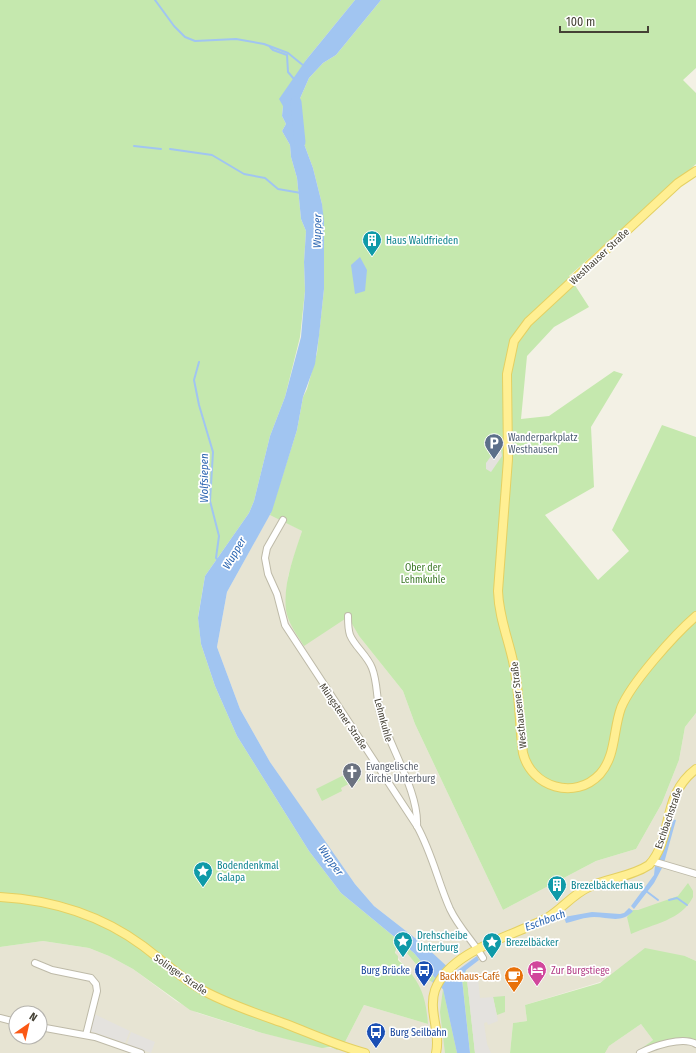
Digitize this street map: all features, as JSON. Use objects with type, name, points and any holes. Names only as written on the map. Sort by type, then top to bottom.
[{"type":"main road","name":"Westhauser Straße","points":[[511,349],[519,331],[528,322],[678,183],[696,171]]},
{"type":"main road","name":"Westhausener Straße","points":[[511,349],[506,374],[508,459],[498,591],[503,627],[514,667],[523,753],[526,764],[533,774],[548,784],[568,788],[589,782],[600,774],[610,756],[620,712],[626,697],[673,639],[696,616]]},
{"type":"main road","name":"Eschbachstraße","points":[[436,1053],[438,1045],[433,1005],[437,985],[451,969],[476,951],[547,918],[587,888],[657,863],[659,847],[677,790],[686,777],[696,769]]},
{"type":"main road","name":"Solinger Straße","points":[[0,897],[47,902],[73,909],[98,919],[130,937],[186,979],[213,996],[333,1043],[365,1053]]},
{"type":"street","name":"Müngstener Straße","points":[[283,520],[267,548],[265,558],[268,574],[277,594],[284,625],[417,826],[424,840],[450,909],[464,934],[483,958]]},
{"type":"street","name":"Lehmkuhle","points":[[348,616],[351,636],[368,659],[373,670],[380,714],[408,785],[415,807],[417,826]]},
{"type":"street","points":[[657,863],[696,874]]},
{"type":"street","points":[[36,963],[52,970],[90,977],[95,981],[97,991],[86,1035]]},
{"type":"street","points":[[48,1029],[100,1038],[141,1053]]},
{"type":"street","points":[[640,1053],[681,1040],[689,1040],[696,1044]]},
{"type":"shaded area","name":"Wanderparkplatz Westhausen","points":[[500,444],[502,456],[491,472],[486,469],[486,463]]},
{"type":"shaded area","points":[[270,514],[302,531],[288,576],[286,610],[348,616],[359,636],[403,691],[415,724],[503,910],[596,861],[636,849],[662,803],[679,760],[685,727],[696,713],[696,961],[685,956],[525,1005],[527,1021],[513,1023],[510,1053],[475,1053],[466,971],[462,979],[470,1053],[0,1053],[0,947],[43,941],[89,948],[109,956],[133,969],[176,1001],[198,1013],[262,1033],[327,1048],[343,1046],[364,1005],[428,1024],[402,963],[395,954],[398,946],[406,952],[429,980],[424,945],[374,906],[355,884],[313,825],[270,762],[240,709],[217,647],[227,592]]},
{"type":"shaded area","points":[[466,972],[468,981],[478,979],[480,998],[493,997],[498,1021],[488,1025],[487,1022],[484,1023],[487,1044],[491,1053],[475,1053]]},
{"type":"shaded area","points":[[94,1014],[130,1031],[125,1043],[90,1031]]},
{"type":"shaded area","points":[[641,1024],[653,1040],[642,1048],[681,1040],[696,1044],[696,1053],[605,1053],[609,1046]]},
{"type":"shaded area","points":[[131,1032],[155,1042],[151,1053],[127,1044]]},
{"type":"green space","points":[[0,0],[355,0],[306,60],[283,106],[282,116],[286,124],[282,131],[290,145],[291,157],[297,178],[301,219],[306,231],[304,262],[305,291],[300,337],[285,397],[270,436],[254,501],[249,513],[205,576],[198,617],[201,644],[215,686],[237,736],[309,851],[341,893],[414,953],[435,978],[432,982],[429,980],[406,952],[397,946],[395,953],[398,956],[398,960],[411,973],[422,993],[426,1007],[428,1024],[364,1005],[343,1046],[337,1050],[331,1047],[322,1048],[262,1033],[190,1010],[133,969],[109,956],[89,948],[43,941],[0,947]]},
{"type":"green space","name":"Ober der Lehmkuhle","points":[[381,0],[696,0],[696,68],[683,80],[696,93],[696,164],[569,276],[589,307],[554,327],[527,356],[521,419],[549,416],[614,371],[623,374],[591,427],[594,487],[545,515],[598,580],[629,551],[612,530],[662,425],[696,437],[696,713],[685,727],[679,760],[662,803],[636,849],[596,861],[503,910],[415,724],[403,691],[359,636],[348,617],[304,646],[293,629],[286,610],[285,600],[290,570],[302,531],[270,515],[297,430],[303,397],[307,389],[317,353],[324,289],[322,204],[313,168],[297,125],[298,103],[309,78],[323,63],[336,55]]},
{"type":"green space","points":[[356,769],[361,780],[357,782],[356,780],[341,788],[342,791],[322,801],[316,789]]},
{"type":"green space","points":[[688,883],[693,891],[693,897],[682,911],[666,920],[631,934],[627,917],[633,910],[638,910],[678,896]]},
{"type":"green space","points":[[645,948],[685,956],[696,961],[696,1044],[689,1040],[644,1051],[642,1048],[653,1040],[641,1024],[609,1046],[605,1053],[510,1053],[513,1023],[527,1021],[525,1005],[600,983]]},
{"type":"green space","points":[[466,970],[475,1053],[470,1053],[462,979]]},
{"type":"green space","points":[[443,989],[457,1053],[445,1053],[440,1012]]},
{"type":"green space","points":[[505,996],[505,1012],[497,1015],[493,997]]},
{"type":"water","points":[[355,0],[381,0],[336,55],[323,63],[309,78],[298,103],[297,125],[313,168],[322,204],[324,221],[324,289],[315,364],[303,397],[297,430],[272,511],[227,592],[217,647],[240,709],[270,762],[355,884],[374,906],[424,945],[454,973],[477,956],[479,960],[466,970],[462,979],[470,1053],[457,1053],[443,989],[432,982],[435,978],[414,953],[341,893],[309,851],[237,736],[215,686],[201,644],[198,618],[205,576],[249,513],[254,501],[270,436],[285,397],[301,337],[305,291],[304,262],[306,231],[301,219],[297,178],[291,157],[290,145],[282,131],[286,124],[282,116],[283,106],[279,99],[306,60]]},
{"type":"water","points":[[360,257],[367,270],[365,291],[355,294],[351,265]]},
{"type":"water","points":[[671,819],[676,820],[664,863],[657,861]]},
{"type":"water","points":[[655,866],[662,868],[654,883],[634,909],[631,906],[654,875]]},
{"type":"water","points":[[629,908],[633,911],[629,915],[620,919],[591,917],[566,923],[564,917],[592,912],[620,914],[624,913]]},
{"type":"waterway","points":[[155,0],[174,26],[185,37],[195,41],[236,39],[264,44],[288,53],[304,66]]},
{"type":"waterway","points":[[270,47],[273,50],[287,55],[288,72],[294,79]]},
{"type":"waterway","name":"Wupper","points":[[296,102],[300,142]]},
{"type":"waterway","points":[[134,146],[161,149]]},
{"type":"waterway","points":[[170,149],[212,155],[244,174],[265,178],[278,189],[301,193]]},
{"type":"waterway","name":"Wolfsiepen","points":[[199,362],[194,380],[199,405],[213,452],[210,501],[219,536],[216,558],[218,560]]},
{"type":"waterway","points":[[646,891],[658,900]]},
{"type":"waterway","points":[[669,900],[677,898],[687,905]]},
{"type":"place","name":"Haus Waldfrieden","points":[[372,257]]},
{"type":"place","name":"Wanderparkplatz Westhausen","points":[[494,460]]},
{"type":"place","name":"Evangelische Kirche Unterburg","points":[[352,789]]},
{"type":"place","name":"Bodendenkmal Galapa","points":[[203,888]]},
{"type":"place","name":"Brezelbäckerhaus","points":[[557,902]]},
{"type":"place","name":"Drehscheibe Unterburg","points":[[403,958]]},
{"type":"place","name":"Brezelbäcker","points":[[492,959]]},
{"type":"place","name":"Burg Brücke","points":[[424,987]]},
{"type":"place","name":"Zur Burgstiege","points":[[537,987]]},
{"type":"place","name":"Backhaus-Café","points":[[514,993]]},
{"type":"place","name":"Burg Seilbahn","points":[[376,1049]]},
{"type":"water label","name":"Eschbach","points":[[545,920]]}]
